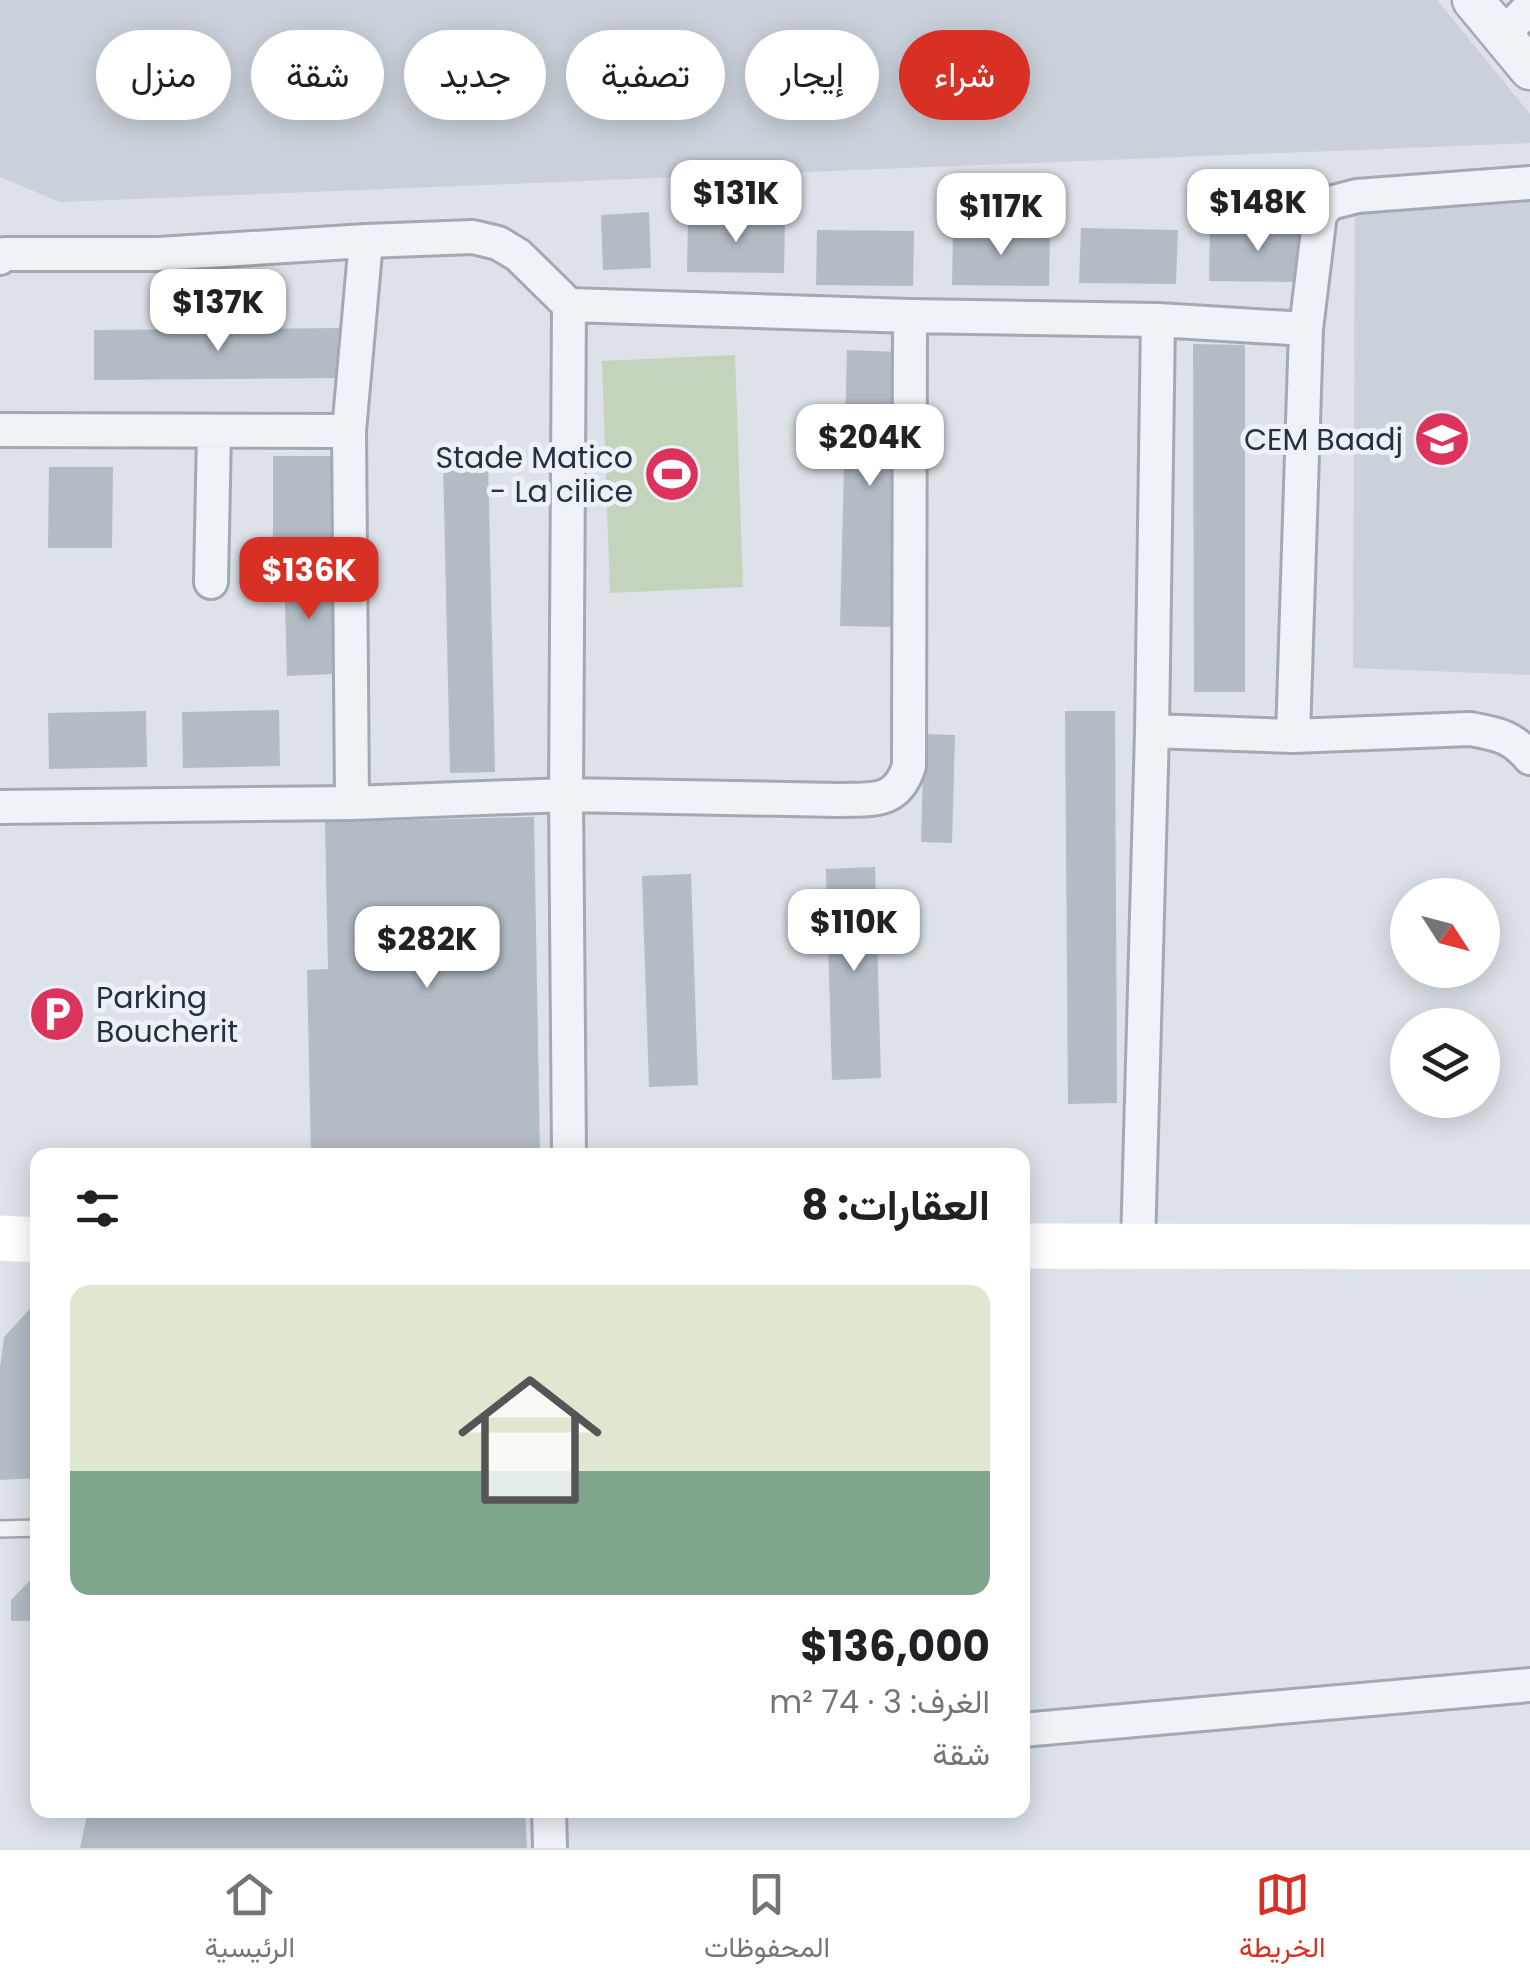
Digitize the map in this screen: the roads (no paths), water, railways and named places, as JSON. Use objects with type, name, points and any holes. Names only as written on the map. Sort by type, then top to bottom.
[{"type":"main road","points":[[0,1238],[30,1240]]},
{"type":"main road","points":[[1030,1246],[1530,1247]]},
{"type":"street","points":[[1473,0],[1530,69]]},
{"type":"street","points":[[1502,36],[1530,7]]},
{"type":"street","points":[[1292,736],[1306,329],[1320,214],[1330,203],[1356,196],[1530,183]]},
{"type":"street","points":[[0,258],[4,254],[158,254],[473,237],[498,243],[518,255],[569,305],[1158,320],[1306,329]]},
{"type":"street","points":[[352,802],[350,432],[366,241]]},
{"type":"street","points":[[569,305],[569,1148]]},
{"type":"street","points":[[0,807],[566,796],[881,799],[893,793],[904,781],[909,766],[910,316]]},
{"type":"street","points":[[1138,1245],[1158,320]]},
{"type":"street","points":[[0,430],[350,432]]},
{"type":"street","points":[[211,582],[214,432]]},
{"type":"street","points":[[1152,731],[1292,736],[1470,730],[1517,742],[1530,758]]},
{"type":"street","points":[[1030,1729],[1530,1685]]},
{"type":"street","points":[[550,1818],[550,1848]]},
{"type":"lane","points":[[0,1529],[30,1528]]},
{"type":"place","name":"CEM Baadj","points":[[1442,439]]},
{"type":"place","name":"Stade Matico - La cilice","points":[[672,474]]},
{"type":"place","name":"Parking Boucherit","points":[[57,1014]]}]
